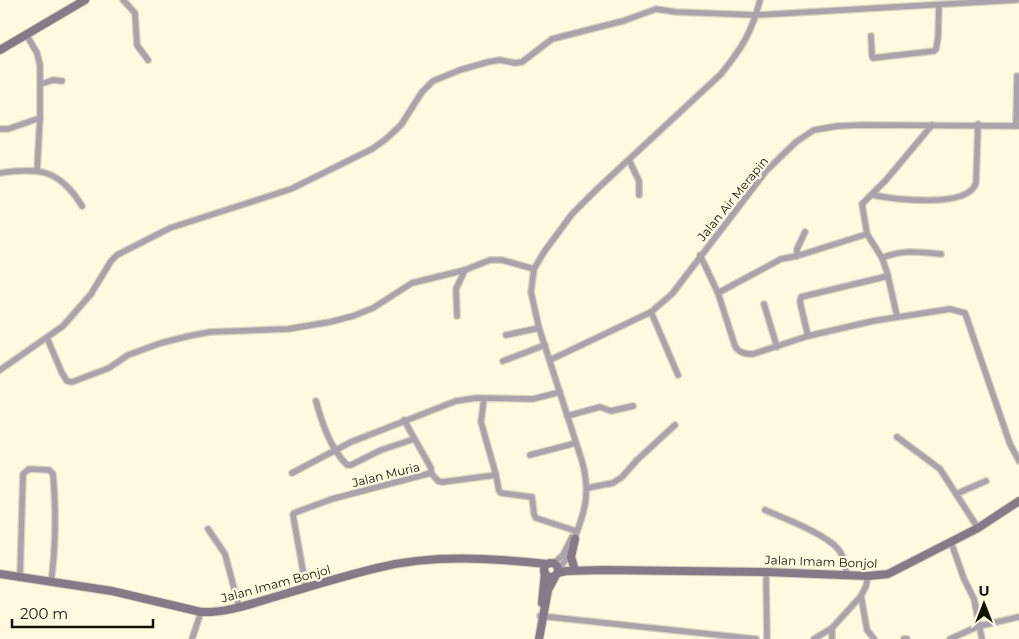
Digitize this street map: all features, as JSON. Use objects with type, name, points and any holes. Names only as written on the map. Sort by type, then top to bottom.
[{"type":"main road","points":[[0,50],[85,0]]},
{"type":"main road","name":"Jalan Imam Bonjol","points":[[0,574],[112,590],[201,612],[217,612],[239,607],[379,567],[424,560],[471,558],[500,560],[566,571],[766,572],[868,576],[897,571],[978,528],[1019,501]]},
{"type":"main road","points":[[574,567],[571,557],[575,534]]},
{"type":"main road","name":"Jalan Imam Bonjol","points":[[552,570],[574,567],[594,567],[603,570]]},
{"type":"main road","points":[[537,639],[552,570]]},
{"type":"street","points":[[124,0],[135,13],[137,45],[148,60]]},
{"type":"street","points":[[552,570],[566,561],[586,506],[588,488],[585,471],[534,308],[532,285],[534,269],[569,218],[596,190],[721,74],[749,36],[760,0]]},
{"type":"street","points":[[864,8],[865,0]]},
{"type":"street","points":[[0,370],[63,326],[91,294],[111,261],[118,255],[170,228],[291,189],[372,149],[401,125],[422,92],[433,81],[460,70],[500,60],[515,63],[522,62],[552,39],[623,21],[656,9],[676,12],[756,15],[1016,0]]},
{"type":"street","points":[[870,36],[873,58],[934,51],[938,38],[939,5]]},
{"type":"street","points":[[26,34],[39,58],[41,84],[37,171]]},
{"type":"street","points":[[1017,76],[1017,126]]},
{"type":"street","points":[[41,84],[53,80],[62,81]]},
{"type":"street","points":[[0,129],[8,129],[40,118]]},
{"type":"street","points":[[872,195],[906,200],[964,196],[971,191],[976,183],[978,124]]},
{"type":"street","name":"Jalan Air Merapin","points":[[550,360],[651,312],[672,294],[766,171],[804,135],[814,130],[838,126],[978,124],[1017,126]]},
{"type":"street","points":[[897,316],[882,258],[867,234],[862,204],[872,195],[932,125]]},
{"type":"street","points":[[629,160],[638,181],[639,195]]},
{"type":"street","points":[[0,173],[24,169],[37,171],[60,180],[72,190],[82,206]]},
{"type":"street","points":[[797,256],[797,249],[805,232]]},
{"type":"street","points":[[718,293],[781,259],[797,256],[867,234]]},
{"type":"street","points":[[882,258],[892,253],[907,251],[941,254]]},
{"type":"street","points":[[700,256],[718,293],[735,346],[739,352],[753,354],[808,336],[897,316],[950,309],[965,313],[1010,444],[1019,462]]},
{"type":"street","points":[[48,338],[62,373],[66,380],[72,382],[109,368],[128,355],[161,343],[189,336],[210,332],[288,329],[353,316],[373,308],[412,283],[465,270],[494,259],[534,269]]},
{"type":"street","points":[[457,316],[456,289],[465,270]]},
{"type":"street","points":[[808,336],[800,302],[802,296],[888,276]]},
{"type":"street","points":[[764,304],[778,347]]},
{"type":"street","points":[[651,312],[678,375]]},
{"type":"street","points":[[506,335],[539,328]]},
{"type":"street","points":[[503,361],[545,345]]},
{"type":"street","points":[[292,473],[334,449],[456,401],[533,399],[560,392]]},
{"type":"street","points":[[484,399],[481,422],[498,488],[501,493],[532,498],[536,518],[575,534]]},
{"type":"street","points":[[316,401],[334,449],[346,465],[351,465],[381,450],[414,439]]},
{"type":"street","points":[[567,416],[600,407],[611,411],[633,406]]},
{"type":"street","name":"Jalan Muria","points":[[306,588],[294,513],[332,499],[431,473],[431,468],[404,420]]},
{"type":"street","points":[[588,488],[612,483],[622,477],[637,460],[675,425]]},
{"type":"street","points":[[897,437],[938,467],[978,528]]},
{"type":"street","points":[[530,455],[576,443]]},
{"type":"street","points":[[20,577],[23,474],[29,469],[49,470],[53,474],[54,493],[53,568],[51,581]]},
{"type":"street","points":[[431,473],[438,481],[443,482],[496,475]]},
{"type":"street","points":[[956,494],[986,481]]},
{"type":"street","points":[[764,510],[818,535],[838,548],[843,558],[847,575]]},
{"type":"street","points":[[208,529],[225,554],[239,607]]},
{"type":"street","points":[[951,542],[964,579],[974,599],[982,639]]},
{"type":"street","points":[[766,572],[767,639]]},
{"type":"street","points":[[814,639],[832,628],[861,596],[868,576]]},
{"type":"street","points":[[861,596],[867,630],[874,639]]},
{"type":"street","points":[[192,639],[201,612]]},
{"type":"street","points":[[542,617],[756,639]]},
{"type":"street","points":[[950,639],[979,626],[1019,617]]},
{"type":"street","points":[[832,628],[833,639]]}]
